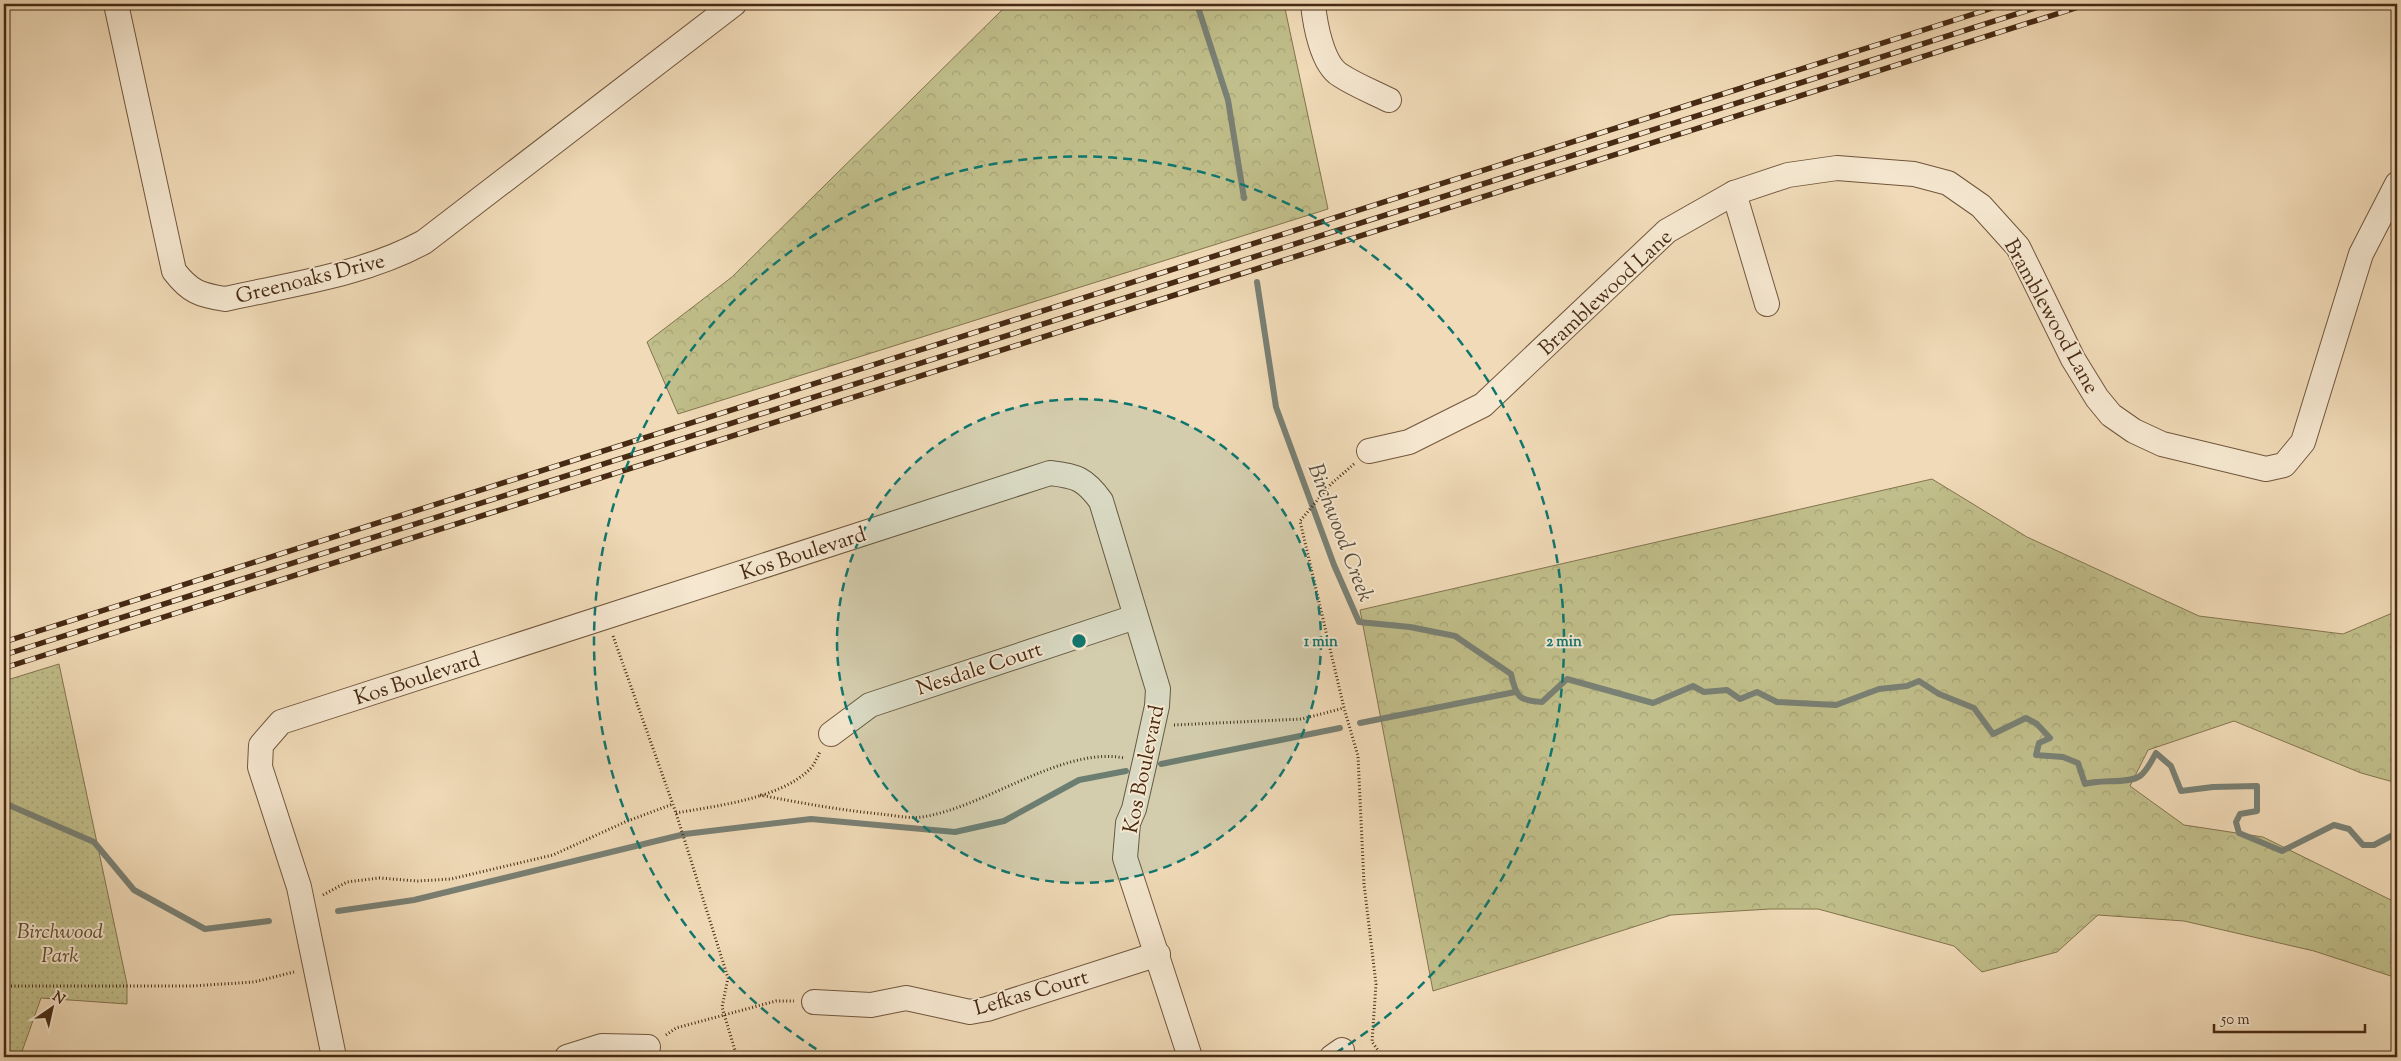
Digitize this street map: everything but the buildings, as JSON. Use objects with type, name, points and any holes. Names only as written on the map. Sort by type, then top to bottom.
[{"type":"street","name":"Greenoaks Drive","points":[[116,4],[174,271],[186,286],[205,296],[225,299],[370,267],[400,255],[424,242],[734,4]]},
{"type":"street","points":[[1313,4],[1315,25],[1322,49],[1338,74],[1389,100]]},
{"type":"street","name":"Bramblewood Lane","points":[[1369,451],[1408,442],[1482,405],[1667,231],[1734,192],[1788,175],[1837,168],[1914,174],[1948,183],[1980,206],[2018,247],[2073,359],[2097,398],[2111,416],[2134,431],[2162,444],[2266,468],[2284,466],[2303,442],[2361,254],[2397,184]]},
{"type":"street","points":[[1734,192],[1767,304]]},
{"type":"street","name":"Kos Boulevard","points":[[334,1057],[294,868],[259,759],[261,746],[281,722],[1050,473],[1080,478],[1090,486],[1101,501],[1158,689],[1145,761],[1134,808],[1128,823],[1125,858],[1158,954],[1190,1057]]},
{"type":"street","name":"Nesdale Court","points":[[831,734],[870,705],[1135,617]]},
{"type":"street","name":"Lefkas Court","points":[[814,1002],[871,1005],[906,998],[970,1012],[986,1009],[1158,954]]},
{"type":"street","points":[[567,1057],[602,1046],[648,1047]]},
{"type":"path","points":[[1369,451],[1331,484],[1300,521],[1344,708],[1358,756],[1364,884],[1376,984],[1372,1042],[1383,1057]]},
{"type":"path","points":[[606,616],[673,804],[728,978],[722,1007],[737,1057]]},
{"type":"path","points":[[1152,727],[1302,718],[1344,708]]},
{"type":"path","points":[[676,813],[738,802],[780,788],[810,769],[831,734]]},
{"type":"path","points":[[760,795],[837,810],[920,817],[956,808],[1080,758],[1107,754],[1145,761]]},
{"type":"path","points":[[302,906],[347,882],[379,878],[418,881],[451,878],[553,855],[625,822],[673,804]]},
{"type":"path","points":[[4,986],[192,986],[254,982],[315,967]]},
{"type":"path","points":[[648,1047],[676,1028],[776,1001],[814,1002]]},
{"type":"green space","points":[[1008,4],[1284,4],[1328,209],[678,414],[647,342],[732,277]]},
{"type":"green space","points":[[1932,479],[2027,537],[2199,616],[2343,634],[2397,611],[2397,783],[2361,773],[2234,721],[2148,750],[2130,786],[2184,825],[2263,837],[2397,903],[2397,978],[2314,951],[2184,921],[2098,915],[2057,952],[1982,972],[1954,946],[1818,909],[1770,909],[1671,915],[1433,991],[1360,610]]},
{"type":"green space","name":"Birchwood Park","points":[[59,664],[127,984],[127,1004],[41,998],[20,1057],[4,1057],[4,681]]},
{"type":"waterway","name":"Birchwood Creek","points":[[1197,4],[1228,100],[1244,198]]},
{"type":"waterway","name":"Birchwood Creek","points":[[1257,282],[1276,407],[1334,565],[1359,622],[1410,627],[1455,636],[1511,674],[1517,693],[1523,699],[1542,702],[1567,679],[1653,703],[1693,686],[1704,692],[1727,690],[1740,699],[1757,692],[1777,702],[1836,705],[1879,689],[1907,686],[1919,681],[1939,694],[1974,708],[1993,734],[2026,718],[2037,724],[2050,738],[2039,743],[2036,755],[2063,757],[2078,763],[2085,784],[2129,780],[2140,776],[2156,753],[2171,766],[2181,791],[2213,787],[2257,786],[2257,811],[2240,814],[2236,822],[2239,833],[2282,851],[2334,825],[2349,829],[2363,845],[2374,845],[2395,834],[2397,836]]},
{"type":"waterway","points":[[1360,723],[1515,692]]},
{"type":"waterway","points":[[1161,764],[1340,728]]},
{"type":"waterway","points":[[338,911],[414,900],[685,834],[811,819],[955,832],[1004,821],[1079,780],[1126,771]]},
{"type":"waterway","points":[[4,803],[94,842],[134,890],[205,929],[269,921]]},
{"type":"railway","points":[[4,642],[2005,4]]},
{"type":"railway","points":[[4,655],[2048,4]]},
{"type":"railway","points":[[4,668],[2088,4]]}]
